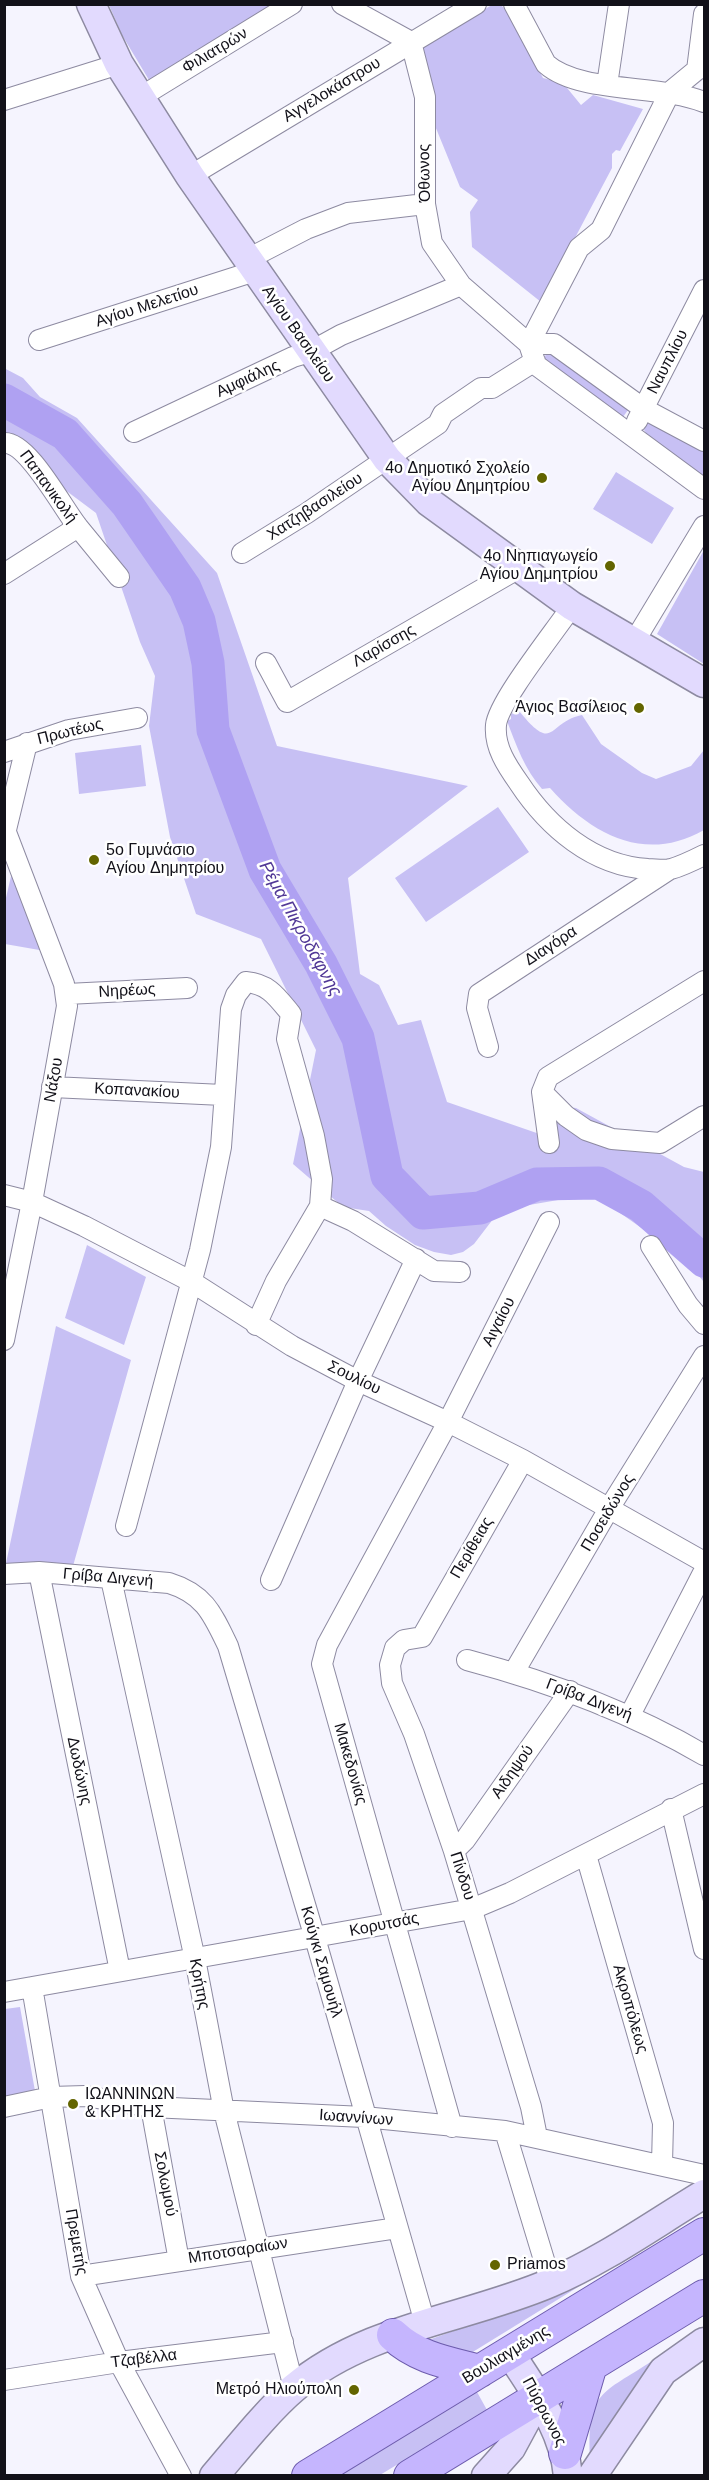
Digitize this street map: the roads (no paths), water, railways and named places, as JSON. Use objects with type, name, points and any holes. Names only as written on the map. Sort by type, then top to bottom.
[{"type":"main road","name":"Βουλιαγμένης","points":[[308,2475],[705,2234]]},
{"type":"main road","points":[[410,2475],[705,2296]]},
{"type":"main road","points":[[393,2335],[407,2347],[421,2354],[480,2371]]},
{"type":"main road","points":[[567,2464],[591,2365]]},
{"type":"street","name":"Αγίου Βασιλείου","points":[[91,4],[118,64],[139,98],[310,352],[387,459],[429,502],[572,606],[705,683]]},
{"type":"street","name":"Φιλιατρών","points":[[139,98],[292,4]]},
{"type":"street","points":[[342,4],[411,42]]},
{"type":"street","name":"Αγγελοκάστρου","points":[[190,176],[476,4]]},
{"type":"street","points":[[514,4],[546,64],[554,70],[607,85],[670,92],[705,102]]},
{"type":"street","points":[[607,85],[619,4]]},
{"type":"street","points":[[532,352],[579,248],[601,230],[670,92],[701,67],[705,14]]},
{"type":"street","name":"Όθωνος","points":[[411,42],[424,83],[425,204],[432,243],[461,285],[532,352],[536,365],[631,434],[670,466],[705,489]]},
{"type":"street","points":[[4,100],[118,64]]},
{"type":"street","name":"Αγίου Μελετίου","points":[[39,340],[251,266],[306,229],[348,213],[425,204]]},
{"type":"street","name":"Αμφιάλης","points":[[134,432],[293,357],[310,352],[341,334],[461,285]]},
{"type":"street","name":"Ναυπλίου","points":[[631,434],[705,290]]},
{"type":"street","points":[[532,352],[554,344],[644,410],[705,441]]},
{"type":"street","name":"Χατζηβασιλείου","points":[[242,553],[438,424],[443,414],[452,407],[481,388],[492,388],[532,352]]},
{"type":"street","name":"Παπανικολή","points":[[4,443],[10,442],[24,450],[78,527],[4,574]]},
{"type":"street","points":[[634,642],[705,526]]},
{"type":"street","points":[[78,527],[119,577]]},
{"type":"street","name":"Λαρίσσης","points":[[266,663],[287,702],[519,568]]},
{"type":"street","points":[[572,606],[498,713],[496,741],[509,768],[535,806],[574,842],[587,850],[629,866],[670,869],[705,855]]},
{"type":"street","name":"Πρωτέως","points":[[4,752],[69,730],[137,718]]},
{"type":"street","points":[[5,831],[27,743]]},
{"type":"street","name":"Νάξου","points":[[4,1340],[32,1202],[67,994],[5,831]]},
{"type":"street","name":"Διαγόρα","points":[[488,1047],[477,1008],[479,994],[670,869]]},
{"type":"street","points":[[549,1143],[542,1092],[545,1080],[555,1071],[705,981]]},
{"type":"street","points":[[126,1526],[192,1282],[220,1147],[231,1009],[236,995],[246,982],[260,983],[270,988],[291,1014],[287,1039],[314,1136],[322,1179],[320,1206],[276,1281],[256,1325]]},
{"type":"street","name":"Νηρέως","points":[[67,994],[187,988]]},
{"type":"street","name":"Κοπανακίου","points":[[52,1087],[223,1095]]},
{"type":"street","points":[[542,1092],[566,1116],[595,1133],[612,1139],[660,1143],[705,1116]]},
{"type":"street","name":"Σουλίου","points":[[4,1195],[32,1202],[84,1226],[192,1282],[256,1325],[358,1381],[448,1422],[523,1460],[705,1562]]},
{"type":"street","points":[[320,1206],[353,1221],[434,1271],[460,1272]]},
{"type":"street","name":"Αιγαίου","points":[[448,1422],[549,1222]]},
{"type":"street","points":[[651,1246],[688,1305],[705,1324]]},
{"type":"street","points":[[271,1580],[358,1381],[416,1259]]},
{"type":"street","name":"Ποσειδώνος","points":[[514,1672],[610,1507],[705,1356]]},
{"type":"street","name":"Μακεδονίας","points":[[448,1422],[327,1645],[322,1664],[397,1922],[452,2127]]},
{"type":"street","name":"Περίθειας","points":[[422,1637],[523,1460]]},
{"type":"street","points":[[630,1715],[705,1571]]},
{"type":"street","name":"Γρίβα Διγενή","points":[[4,1574],[39,1572],[169,1583],[187,1588],[206,1604]]},
{"type":"street","name":"Δωδώνης","points":[[39,1572],[120,1971]]},
{"type":"street","name":"Κρήτης","points":[[111,1579],[195,1959],[224,2111],[294,2388]]},
{"type":"street","name":"Κούγκι Σαμουήλ","points":[[206,1604],[228,1646],[315,1938],[364,2117],[425,2323]]},
{"type":"street","name":"Πίνδου","points":[[422,1637],[404,1640],[395,1648],[390,1665],[392,1683],[414,1734],[454,1851],[531,2107],[537,2137]]},
{"type":"street","name":"Γρίβα Διγενή","points":[[467,1660],[514,1672],[570,1691],[630,1715],[705,1755]]},
{"type":"street","name":"Αιδηψού","points":[[454,1851],[465,1839],[570,1691]]},
{"type":"street","name":"Κορυτσάς","points":[[4,1992],[472,1909],[510,1893],[671,1809],[705,1794]]},
{"type":"street","points":[[671,1809],[705,1949]]},
{"type":"street","name":"Ακροπόλεως","points":[[586,1855],[663,2123],[662,2164]]},
{"type":"street","name":"Πρεμετής","points":[[32,1987],[81,2276],[119,2362],[181,2475]]},
{"type":"street","name":"Ιωαννίνων","points":[[4,2107],[51,2097],[85,2096],[150,2107],[364,2117],[505,2131],[705,2175]]},
{"type":"street","name":"Σολωμού","points":[[150,2107],[179,2261]]},
{"type":"street","points":[[505,2131],[551,2283]]},
{"type":"street","points":[[214,2475],[294,2388],[333,2362],[425,2323],[551,2283],[600,2257],[705,2194]]},
{"type":"street","name":"Μποτσαραίων","points":[[81,2276],[397,2228]]},
{"type":"street","name":"Τζαβέλλα","points":[[4,2380],[119,2362],[283,2342]]},
{"type":"street","name":"Πύρρωνος","points":[[510,2352],[555,2427],[567,2464]]},
{"type":"street","points":[[592,2475],[663,2371],[701,2353]]},
{"type":"street","points":[[486,2475],[511,2448],[538,2398]]},
{"type":"waterway","name":"Ρέμα Πικροδάφνης","points":[[4,400],[65,434],[127,504],[185,588],[199,621],[208,663],[213,730],[265,870],[321,964],[358,1038],[387,1176],[423,1213],[480,1208],[537,1184],[599,1183],[641,1206],[704,1261]]},
{"type":"place","name":"4ο Δημοτικό Σχολείο Αγίου Δημητρίου","points":[[542,478]]},
{"type":"place","name":"4ο Νηπιαγωγείο Αγίου Δημητρίου","points":[[610,566]]},
{"type":"place","name":"Άγιος Βασίλειος","points":[[639,708]]},
{"type":"place","name":"5ο Γυμνάσιο Αγίου Δημητρίου","points":[[94,860]]},
{"type":"place","name":"ΙΩΑΝΝΙΝΩΝ & ΚΡΗΤΗΣ","points":[[73,2104]]},
{"type":"place","name":"Priamos","points":[[495,2265]]},
{"type":"place","name":"Μετρό Ηλιούπολη","points":[[354,2390]]}]
